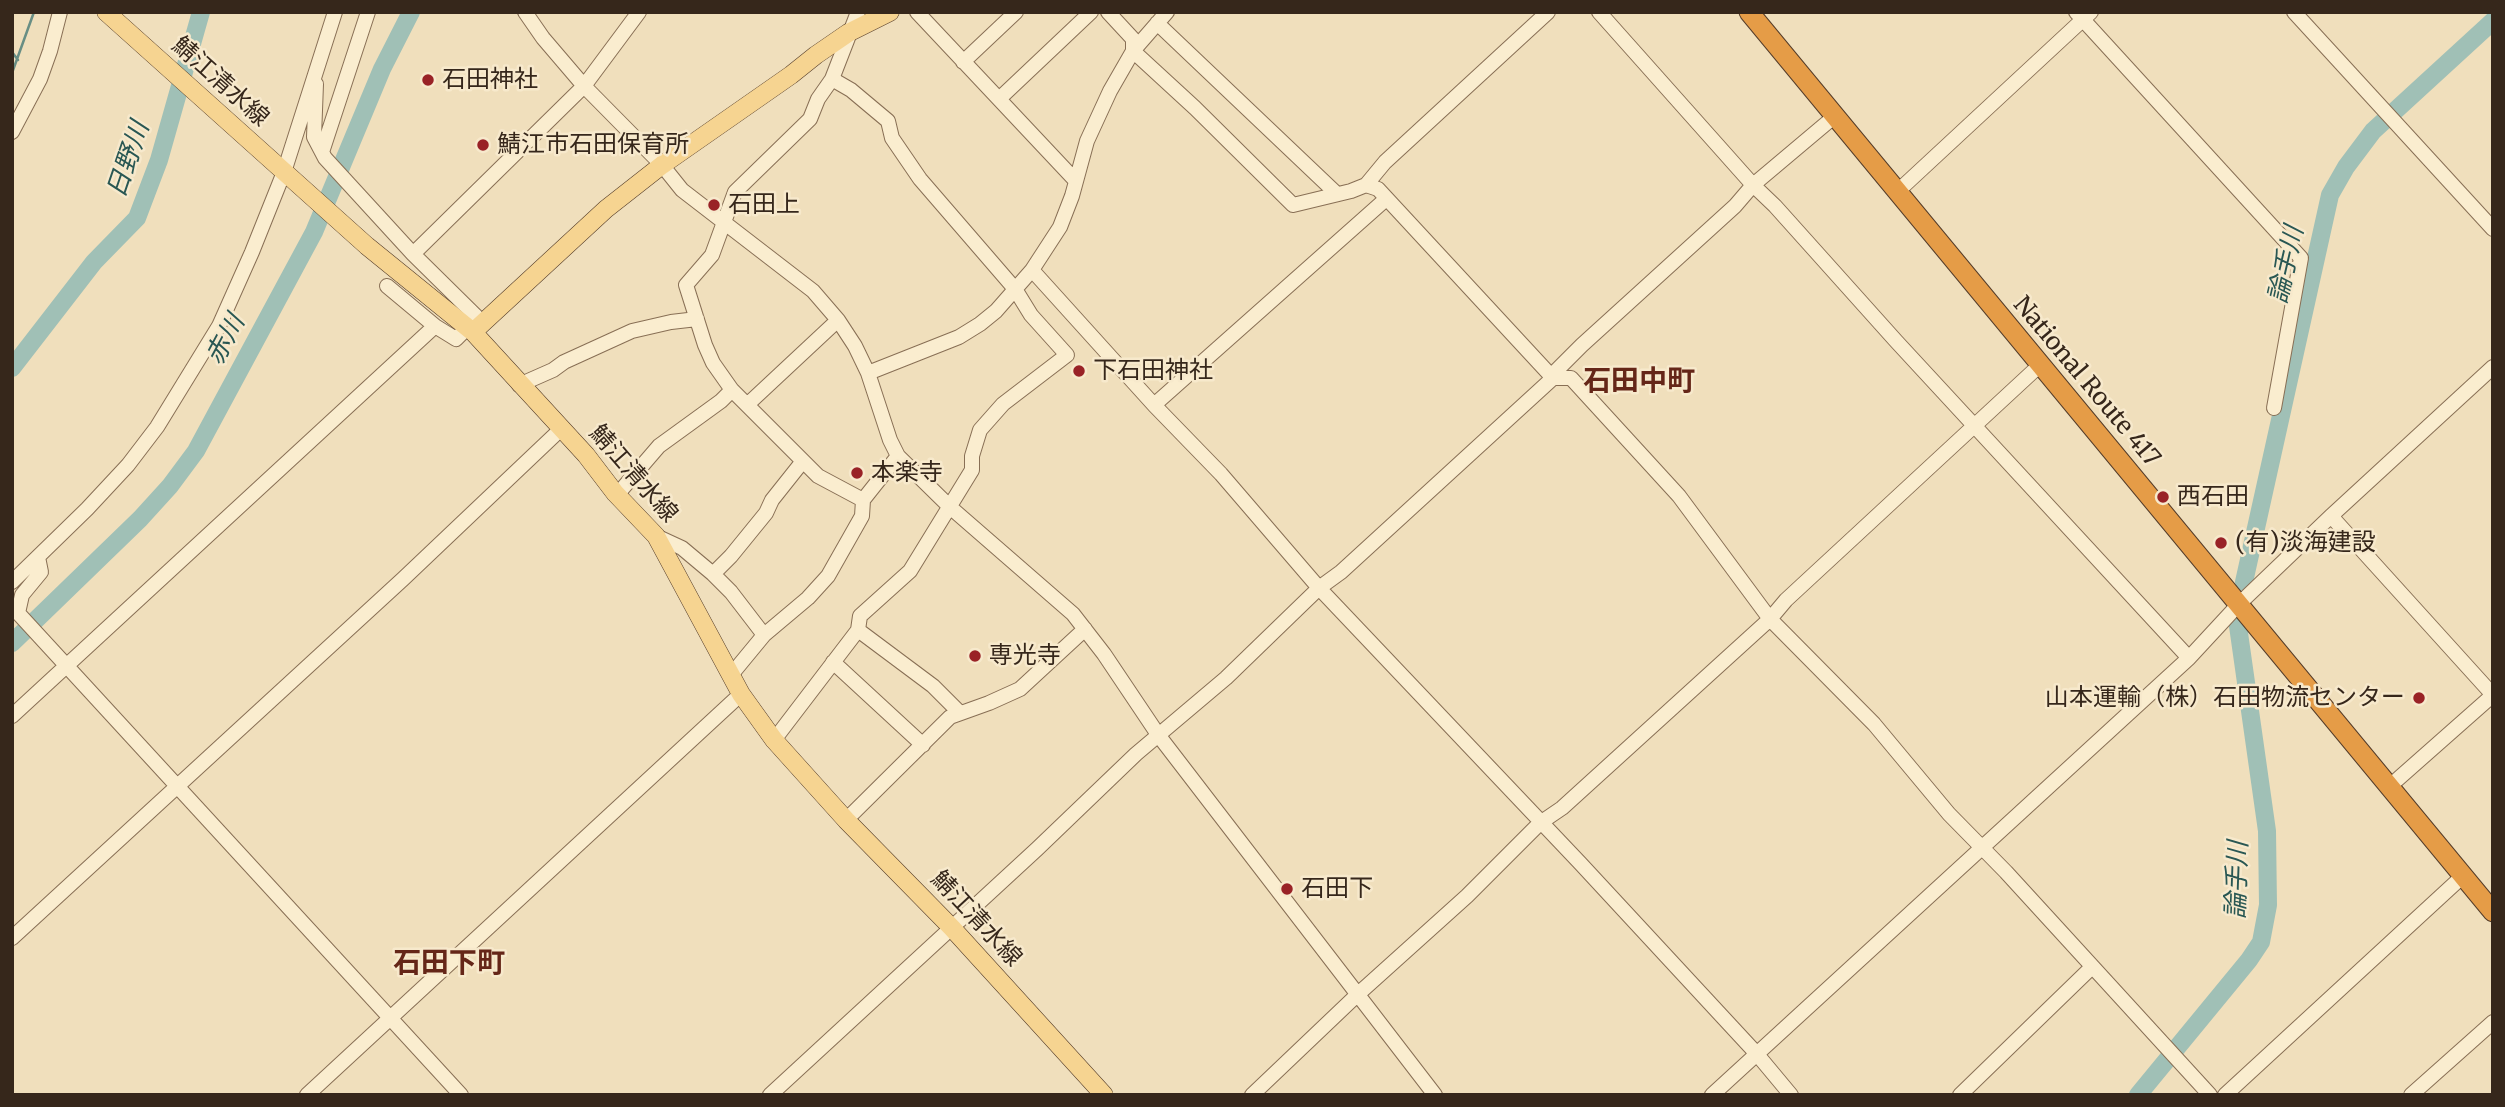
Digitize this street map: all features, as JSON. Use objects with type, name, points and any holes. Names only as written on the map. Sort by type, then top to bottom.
[{"type":"highway","name":"National Route 417","points":[[1749,12],[2493,912]]},
{"type":"main road","name":"鯖江清水線","points":[[106,12],[367,246],[474,328],[520,385],[586,455],[615,493],[656,536],[741,694],[774,740],[846,820],[952,928],[1104,1095]]},
{"type":"main road","points":[[474,328],[606,209],[662,165],[849,33],[890,12]]},
{"type":"street","points":[[12,132],[40,79],[60,12]]},
{"type":"street","points":[[12,582],[128,465],[157,427],[219,326],[253,252],[278,167],[335,12]]},
{"type":"street","points":[[322,152],[368,12]]},
{"type":"street","points":[[525,12],[543,38],[584,86],[662,165],[682,190],[813,291],[838,320],[868,373],[898,456],[950,507],[1073,614],[1159,736],[1435,1095]]},
{"type":"street","points":[[413,254],[584,86],[639,12]]},
{"type":"street","points":[[858,12],[832,79],[818,99],[810,119],[735,192],[712,255],[686,285],[713,363],[732,390],[818,476],[863,500]]},
{"type":"street","points":[[917,12],[1075,180]]},
{"type":"street","points":[[963,62],[1016,12]]},
{"type":"street","points":[[999,99],[1091,12]]},
{"type":"street","points":[[1108,12],[1133,39],[1133,51],[1293,205],[1351,191],[1366,184],[1384,162],[1548,12]]},
{"type":"street","points":[[868,373],[959,337],[980,324],[1032,270],[1060,227],[1087,141],[1110,91],[1133,51],[1167,12]]},
{"type":"street","points":[[1599,12],[1753,185],[2189,657]]},
{"type":"street","points":[[2294,12],[2493,229]]},
{"type":"street","points":[[1897,192],[2083,15],[2301,258],[2274,408]]},
{"type":"street","points":[[1157,23],[1337,194]]},
{"type":"street","points":[[317,65],[314,137],[322,152],[413,254],[474,328],[456,338],[435,326],[387,286]]},
{"type":"street","points":[[774,740],[858,630],[860,616],[910,571],[972,470],[972,456],[980,430],[1003,404],[1067,355],[1031,315],[1015,289],[920,179],[892,138],[888,121],[832,79]]},
{"type":"street","points":[[770,1095],[1136,754],[1226,678],[1319,588],[1341,572],[1552,377],[1582,345],[1735,206],[1753,185],[1835,116]]},
{"type":"street","points":[[1366,184],[1378,189],[1552,377],[1571,378],[1679,496],[1770,619],[1874,724],[1949,814],[2210,1095]]},
{"type":"street","points":[[1154,405],[1386,199]]},
{"type":"street","points":[[1032,270],[1154,405],[1221,474],[1319,588],[1756,1054],[1791,1095]]},
{"type":"street","points":[[520,385],[632,331],[697,319]]},
{"type":"street","points":[[748,404],[838,320]]},
{"type":"street","points":[[12,716],[435,326]]},
{"type":"street","points":[[1252,1095],[1467,895],[1540,823],[1562,808],[1770,619],[1786,600],[2040,365]]},
{"type":"street","points":[[1712,1095],[2189,657],[2239,604],[2331,516],[2493,367]]},
{"type":"street","points":[[615,493],[622,489],[659,446],[732,390]]},
{"type":"street","points":[[12,937],[403,579],[561,429]]},
{"type":"street","points":[[732,675],[764,635],[808,598],[828,576],[862,516],[863,500],[898,456]]},
{"type":"street","points":[[713,574],[766,513],[772,500],[803,461]]},
{"type":"street","points":[[2331,516],[2493,695],[2390,786]]},
{"type":"street","points":[[656,536],[682,548],[713,574],[731,592],[764,635]]},
{"type":"street","points":[[38,557],[41,572],[22,595],[18,613],[461,1095]]},
{"type":"street","points":[[846,820],[950,717],[1020,689],[1085,629]]},
{"type":"street","points":[[858,630],[933,686],[960,713]]},
{"type":"street","points":[[833,662],[923,746]]},
{"type":"street","points":[[307,1095],[741,694]]},
{"type":"street","points":[[2225,1095],[2464,875]]},
{"type":"street","points":[[1960,1095],[2092,967]]},
{"type":"street","points":[[2411,1095],[2493,1022]]},
{"type":"waterway","points":[[12,73],[34,12]]},
{"type":"waterway","name":"日野川","points":[[12,368],[94,262],[137,218],[159,160],[201,12]]},
{"type":"waterway","name":"赤川","points":[[12,643],[140,519],[170,486],[196,451],[314,232],[382,69],[411,12]]},
{"type":"waterway","name":"論手川","points":[[2244,582],[2330,195],[2346,167],[2373,131],[2493,21]]},
{"type":"waterway","points":[[12,52],[18,60]]},
{"type":"waterway","name":"論手川","points":[[2138,1095],[2261,942],[2268,905],[2267,831],[2238,626]]},
{"type":"place","name":"石田神社","points":[[428,80]]},
{"type":"place","name":"鯖江市石田保育所","points":[[483,145]]},
{"type":"place","name":"石田上","points":[[714,205]]},
{"type":"place","name":"下石田神社","points":[[1079,371]]},
{"type":"place","name":"本楽寺","points":[[857,473]]},
{"type":"place","name":"西石田","points":[[2163,497]]},
{"type":"place","name":"(有)淡海建設","points":[[2221,543]]},
{"type":"place","name":"専光寺","points":[[975,656]]},
{"type":"place","name":"山本運輸（株）石田物流センター","points":[[2419,698]]},
{"type":"place","name":"石田下","points":[[1287,889]]},
{"type":"district","name":"石田中町","points":[[1639,382]]},
{"type":"district","name":"石田下町","points":[[449,964]]}]
